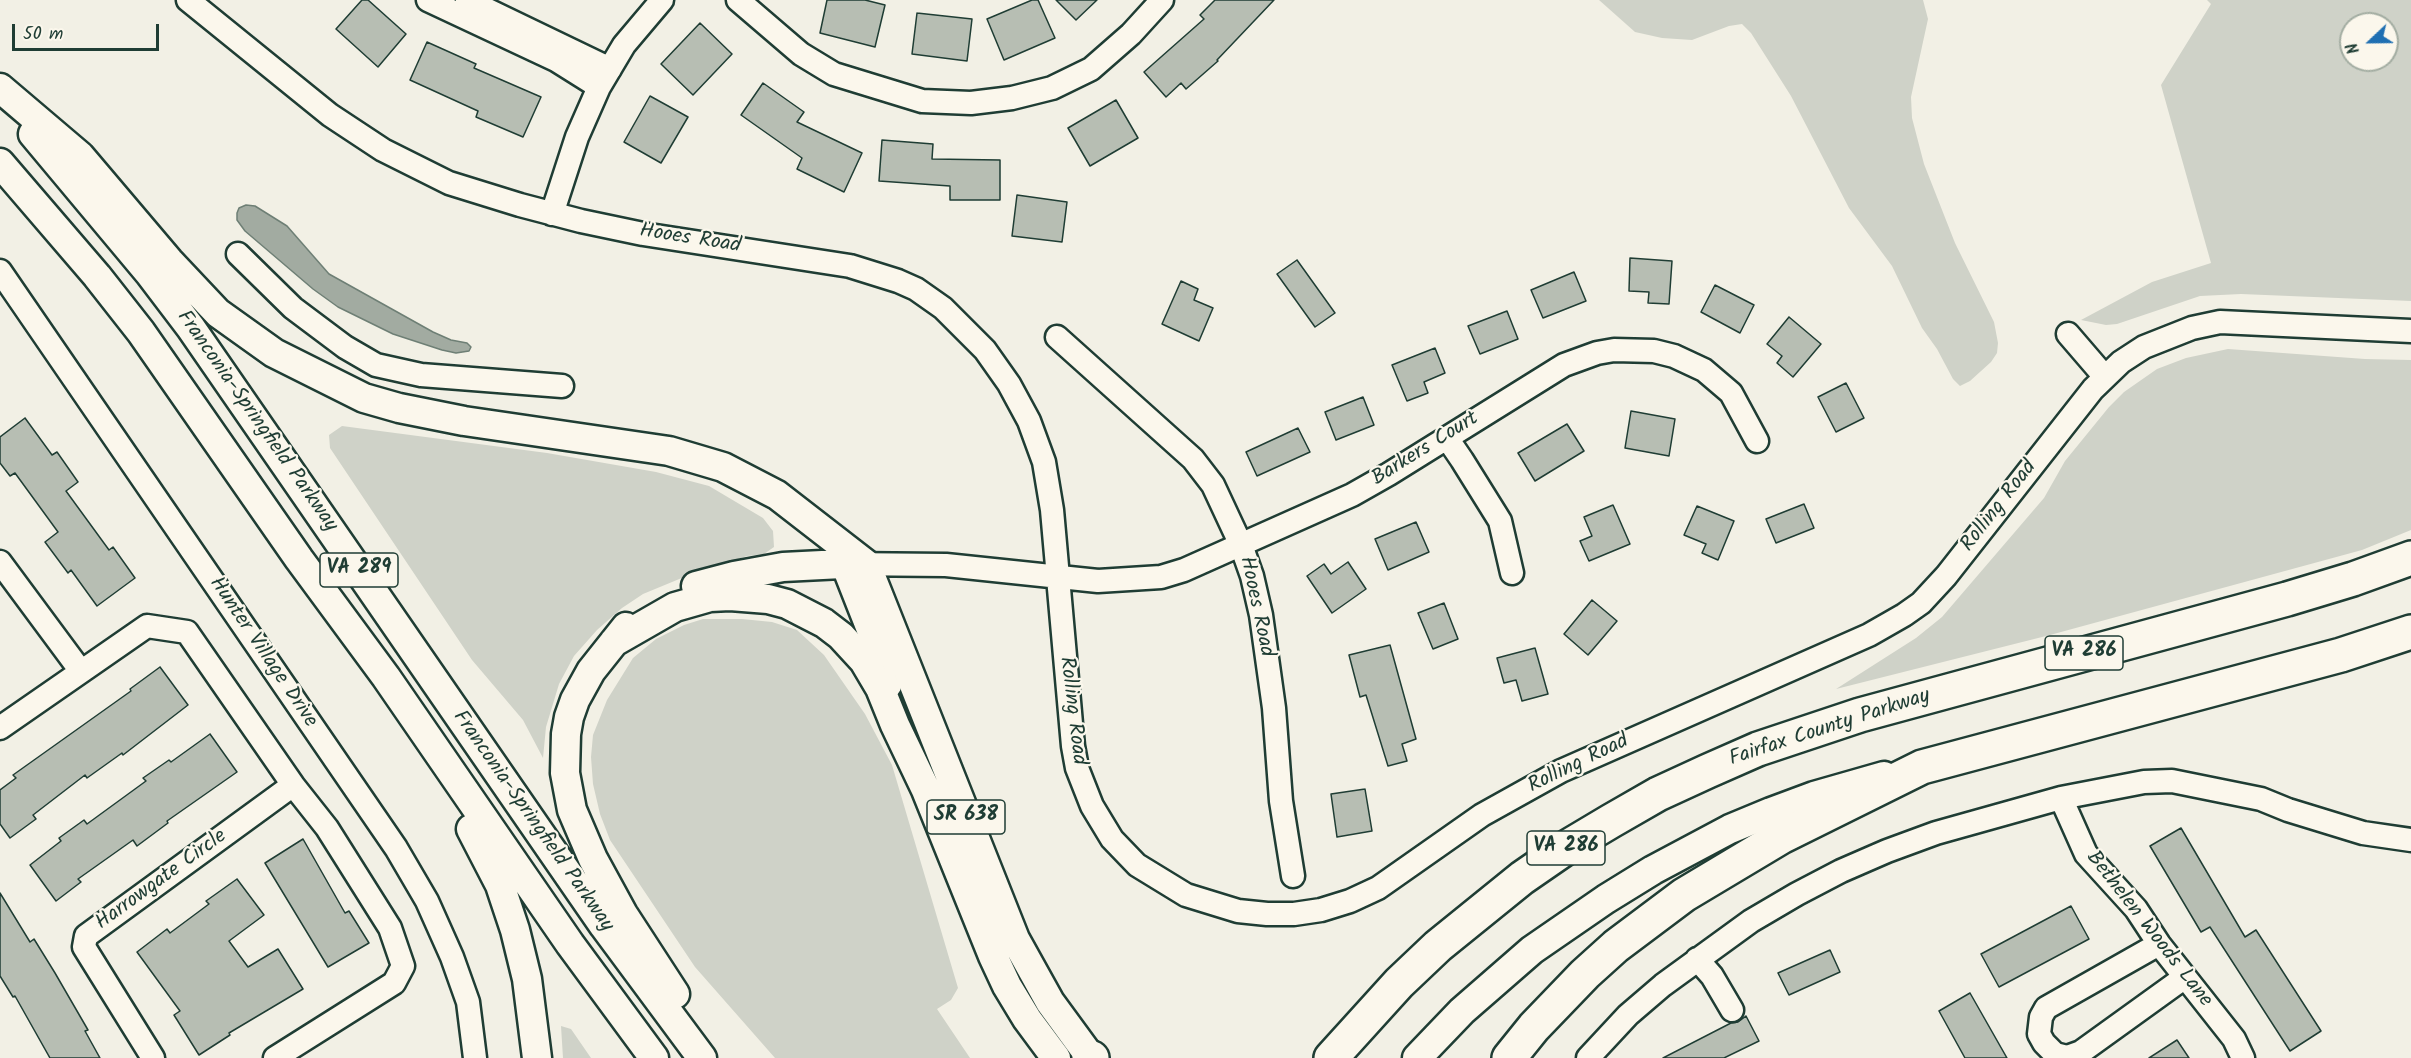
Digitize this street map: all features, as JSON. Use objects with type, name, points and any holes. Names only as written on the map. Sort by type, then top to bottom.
[{"type":"highway","name":"Fairfax County Parkway","points":[[1331,1058],[1399,983],[1479,912],[1564,849],[1658,794],[1758,749],[1808,731],[1924,697],[2319,590],[2411,558]]},
{"type":"highway","points":[[1509,1058],[1534,1027],[1585,974],[1616,946],[1684,895],[1790,832],[1922,767],[2341,655],[2411,632]]},
{"type":"highway","points":[[1306,1058],[1399,983]]},
{"type":"main road","points":[[0,88],[80,156],[169,261],[218,313],[274,353],[364,398],[399,408],[464,421],[669,451],[723,467],[777,495],[854,564]]},
{"type":"main road","name":"Franconia-Springfield Parkway","points":[[0,95],[112,228],[191,328],[604,926],[702,1058]]},
{"type":"main road","name":"Franconia-Springfield Parkway","points":[[0,164],[98,276],[141,332],[299,559],[386,677],[570,944],[654,1058]]},
{"type":"main road","points":[[299,559],[373,686],[465,819],[490,864],[508,908],[521,951],[532,1007],[537,1058]]},
{"type":"main road","points":[[723,1058],[678,998],[623,914],[593,859],[572,810],[566,773],[569,717],[591,671],[636,615],[651,605],[690,588],[734,576],[783,567],[854,564]]},
{"type":"main road","name":"SR 638","points":[[854,564],[1015,939],[1050,1002],[1091,1058]]},
{"type":"main road","points":[[614,642],[660,614],[710,597],[768,599],[806,612],[841,636],[864,661],[880,688],[926,790]]},
{"type":"main road","points":[[1417,1058],[1462,1011],[1532,950],[1653,870],[1731,829],[1771,812],[1853,784],[1922,767]]},
{"type":"main road","name":"SR 638","points":[[926,790],[1007,986],[1027,1019],[1056,1058]]},
{"type":"street","name":"Hooes Road","points":[[188,0],[330,115],[383,150],[449,183],[552,214],[642,234],[850,266],[898,281],[930,299],[957,321],[985,350],[1009,384],[1029,421],[1044,462],[1048,483],[1057,578]]},
{"type":"street","points":[[428,0],[556,60],[605,78]]},
{"type":"street","points":[[466,0],[605,78]]},
{"type":"street","points":[[552,214],[577,137],[605,78],[624,45],[662,0]]},
{"type":"street","points":[[738,0],[801,54],[834,74],[922,101],[971,103],[1012,98],[1052,88],[1091,69],[1131,34],[1162,0]]},
{"type":"street","points":[[238,254],[293,308],[345,347],[376,365],[421,375],[562,386]]},
{"type":"street","name":"Hunter Village Drive","points":[[0,271],[396,848],[427,901],[452,957],[468,1002],[475,1058]]},
{"type":"street","name":"Rolling Road","points":[[1057,578],[1071,736],[1077,768],[1092,806],[1112,839],[1137,865],[1186,896],[1238,911],[1266,914],[1294,914],[1321,910],[1350,901],[1378,888],[1482,815],[1561,771],[1869,635],[1904,615],[1921,603],[1946,576],[2085,398],[2121,362],[2144,347],[2192,327],[2220,322],[2411,331]]},
{"type":"street","points":[[2068,334],[2105,377]]},
{"type":"street","name":"Hooes Road","points":[[1058,337],[1193,459],[1213,485],[1241,544],[1252,576],[1261,615],[1274,708],[1281,801],[1293,876]]},
{"type":"street","name":"Barkers Court","points":[[1057,578],[1098,581],[1161,578],[1184,570],[1352,495],[1564,365],[1596,353],[1634,349],[1674,356],[1698,367],[1715,378],[1731,393],[1757,441]]},
{"type":"street","points":[[364,398],[376,365]]},
{"type":"street","points":[[1447,438],[1500,521],[1512,573]]},
{"type":"street","points":[[0,562],[80,670]]},
{"type":"street","points":[[854,564],[946,565],[1057,578]]},
{"type":"street","name":"SR 638","points":[[854,564],[926,790]]},
{"type":"street","points":[[0,728],[80,670],[147,626],[187,632],[293,785],[327,828],[390,928],[403,966],[394,983],[275,1058]]},
{"type":"street","points":[[1588,1058],[1628,1015],[1697,959],[1751,921],[1841,871],[1936,833],[2061,798],[2144,782],[2172,781],[2261,799],[2288,810],[2363,833],[2411,840]]},
{"type":"street","name":"Harrowgate Circle","points":[[153,1058],[84,946],[86,936],[293,785]]},
{"type":"street","name":"Bethelen Woods Lane","points":[[2061,798],[2086,854],[2136,909],[2160,944],[2234,1039],[2243,1058]]},
{"type":"street","points":[[2160,944],[2046,1008],[2041,1017],[2039,1034],[2044,1043],[2055,1054],[2067,1057],[2081,1052],[2185,977]]},
{"type":"street","points":[[1697,959],[1712,976],[1732,1010]]},
{"type":"shaded area","points":[[1599,0],[1923,0],[1928,19],[1911,97],[1912,118],[1924,164],[1955,243],[1994,322],[1998,343],[1997,353],[1991,362],[1970,381],[1960,386],[1953,379],[1937,349],[1922,328],[1892,266],[1849,208],[1791,96],[1751,33],[1742,24],[1729,26],[1692,40],[1662,38],[1635,32]]},
{"type":"shaded area","points":[[2207,0],[2411,0],[2411,301],[2241,294],[2200,296],[2117,324],[2106,325],[2081,320],[2152,282],[2211,263],[2161,85],[2211,4]]},
{"type":"shaded area","points":[[246,205],[255,206],[287,226],[329,274],[433,332],[451,340],[467,343],[471,347],[469,351],[456,353],[442,350],[393,334],[338,307],[313,289],[245,231],[237,220],[237,213],[239,208]]},
{"type":"shaded area","points":[[2228,349],[2411,360],[2411,530],[2362,550],[2050,635],[1836,689],[1916,638],[1942,617],[2044,498],[2065,461],[2124,392],[2157,369],[2186,358]]},
{"type":"shaded area","points":[[342,426],[547,453],[656,472],[709,486],[763,518],[773,531],[774,547],[764,554],[747,556],[689,575],[643,594],[622,608],[597,630],[574,656],[559,684],[546,727],[543,758],[523,720],[472,660],[330,448],[329,435]]},
{"type":"shaded area","points":[[703,619],[772,622],[797,630],[824,655],[865,714],[892,765],[958,988],[951,1000],[937,1009],[970,1058],[775,1058],[695,967],[610,840],[600,814],[593,784],[591,757],[593,735],[607,700],[633,658],[656,639],[684,625]]},
{"type":"shaded area","points":[[561,1026],[571,1029],[591,1058],[563,1058]]},
{"type":"building","points":[[362,0],[368,0],[406,34],[378,67],[336,29]]},
{"type":"building","points":[[827,0],[865,0],[885,5],[875,47],[820,33]]},
{"type":"building","points":[[1032,0],[1038,0],[1055,38],[1004,60],[987,19]]},
{"type":"building","points":[[1056,0],[1097,0],[1076,20]]},
{"type":"building","points":[[1215,0],[1274,0],[1218,61],[1186,89],[1181,83],[1166,97],[1144,72],[1204,19],[1200,15]]},
{"type":"building","points":[[917,13],[972,19],[967,61],[912,54]]},
{"type":"building","points":[[700,23],[732,54],[693,95],[661,64]]},
{"type":"building","points":[[427,42],[476,64],[474,68],[541,97],[523,137],[476,117],[478,111],[410,80]]},
{"type":"building","points":[[763,83],[804,112],[797,122],[862,153],[844,192],[797,169],[802,158],[741,115]]},
{"type":"building","points":[[650,96],[688,117],[661,163],[624,142]]},
{"type":"building","points":[[1116,100],[1138,138],[1090,166],[1068,128]]},
{"type":"building","points":[[882,140],[933,144],[932,159],[1000,160],[1000,200],[950,200],[950,186],[879,181]]},
{"type":"building","points":[[1017,195],[1067,202],[1062,242],[1012,236]]},
{"type":"building","points":[[1630,258],[1672,261],[1669,304],[1648,303],[1649,292],[1629,291]]},
{"type":"building","points":[[1297,260],[1335,313],[1315,327],[1277,274]]},
{"type":"building","points":[[1574,272],[1586,301],[1543,318],[1531,290]]},
{"type":"building","points":[[1181,281],[1198,289],[1194,300],[1213,308],[1199,341],[1162,324]]},
{"type":"building","points":[[1715,285],[1754,305],[1740,333],[1701,312]]},
{"type":"building","points":[[1507,311],[1518,339],[1480,354],[1468,326]]},
{"type":"building","points":[[1789,317],[1821,344],[1793,377],[1777,363],[1782,356],[1767,344]]},
{"type":"building","points":[[1435,348],[1445,373],[1424,382],[1428,393],[1407,401],[1392,365]]},
{"type":"building","points":[[1846,383],[1864,418],[1836,432],[1818,397]]},
{"type":"building","points":[[1363,397],[1374,425],[1336,440],[1325,412]]},
{"type":"building","points":[[1631,411],[1675,419],[1669,456],[1625,448]]},
{"type":"building","points":[[25,418],[52,455],[57,452],[78,482],[66,491],[109,550],[113,547],[135,578],[97,606],[71,570],[68,573],[45,542],[58,532],[15,473],[10,476],[0,463],[0,437]]},
{"type":"building","points":[[1567,424],[1584,451],[1535,481],[1518,453]]},
{"type":"building","points":[[1298,428],[1310,452],[1257,476],[1246,452]]},
{"type":"building","points":[[1804,504],[1814,528],[1776,543],[1766,519]]},
{"type":"building","points":[[1613,505],[1630,544],[1589,561],[1580,541],[1592,536],[1584,517]]},
{"type":"building","points":[[1697,506],[1734,521],[1718,560],[1702,553],[1706,544],[1684,535]]},
{"type":"building","points":[[1416,522],[1429,552],[1388,570],[1375,539]]},
{"type":"building","points":[[1348,562],[1366,589],[1332,613],[1307,576],[1324,564],[1331,574]]},
{"type":"building","points":[[1592,600],[1617,621],[1588,655],[1564,634]]},
{"type":"building","points":[[1444,603],[1458,639],[1433,649],[1418,613]]},
{"type":"building","points":[[1390,645],[1416,739],[1402,744],[1407,761],[1388,766],[1366,695],[1360,697],[1349,655]]},
{"type":"building","points":[[1535,648],[1548,694],[1522,701],[1516,680],[1504,683],[1497,658]]},
{"type":"building","points":[[160,667],[188,705],[123,755],[122,753],[87,778],[85,775],[33,815],[36,819],[10,838],[0,824],[0,790],[16,778],[13,775],[131,691],[130,689]]},
{"type":"building","points":[[210,734],[237,772],[167,821],[168,823],[137,846],[133,840],[78,879],[81,882],[56,901],[30,865],[61,841],[59,838],[84,820],[87,824],[146,781],[143,778],[169,760],[171,762]]},
{"type":"building","points":[[1365,789],[1372,831],[1337,837],[1331,794]]},
{"type":"building","points":[[2181,828],[2245,937],[2256,930],[2321,1031],[2290,1051],[2210,927],[2201,932],[2150,846]]},
{"type":"building","points":[[303,839],[345,913],[349,911],[369,943],[328,967],[265,863]]},
{"type":"building","points":[[237,879],[264,915],[229,941],[248,967],[278,949],[303,989],[229,1033],[230,1035],[199,1055],[174,1015],[180,1011],[137,952],[167,929],[170,933],[209,904],[206,901]]},
{"type":"building","points":[[0,893],[30,942],[34,939],[55,973],[88,1030],[85,1031],[100,1058],[50,1058],[15,996],[13,997],[0,976]]},
{"type":"building","points":[[2071,906],[2089,939],[1999,987],[1981,954]]},
{"type":"building","points":[[1830,950],[1840,972],[1789,995],[1778,973]]},
{"type":"building","points":[[1970,993],[2007,1058],[1965,1058],[1939,1011]]},
{"type":"building","points":[[1746,1016],[1759,1041],[1724,1058],[1663,1058],[1731,1023],[1738,1022]]},
{"type":"building","points":[[2177,1040],[2189,1058],[2149,1058]]}]
